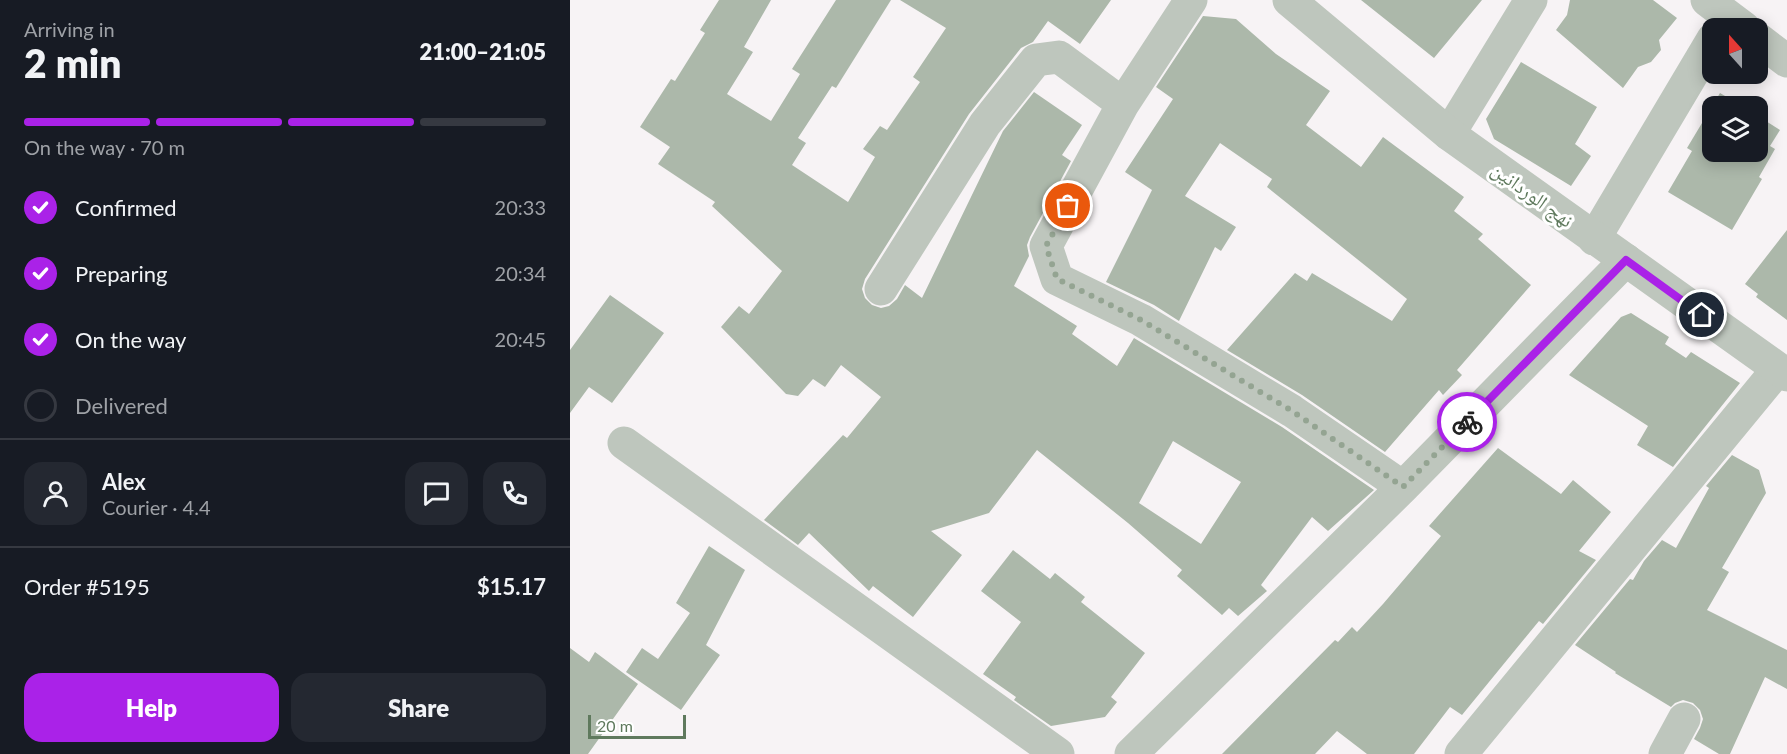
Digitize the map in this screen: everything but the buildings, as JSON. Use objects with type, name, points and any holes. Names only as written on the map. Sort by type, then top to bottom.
[{"type":"street","points":[[1191,0],[1123,104],[1046,246],[1057,279],[1141,320],[1292,411],[1403,487]]},
{"type":"street","name":"نهج الوردانين","points":[[1289,0],[1449,134],[1783,372]]},
{"type":"street","points":[[1449,134],[1531,0]]},
{"type":"street","points":[[1768,47],[1787,61]]},
{"type":"street","points":[[1594,239],[1702,56]]},
{"type":"street","points":[[880,289],[985,124],[1036,60],[1059,57],[1123,104]]},
{"type":"street","points":[[1131,754],[1403,487],[1626,260]]},
{"type":"street","points":[[1461,754],[1783,372]]},
{"type":"street","points":[[624,443],[1058,754]]},
{"type":"street","points":[[1665,754],[1684,719]]},
{"type":"way so far","points":[[1068,206],[1046,246],[1057,279],[1141,320],[1292,411],[1403,487],[1467,422]]},
{"type":"route","points":[[1467,422],[1626,260],[1702,315]]}]
